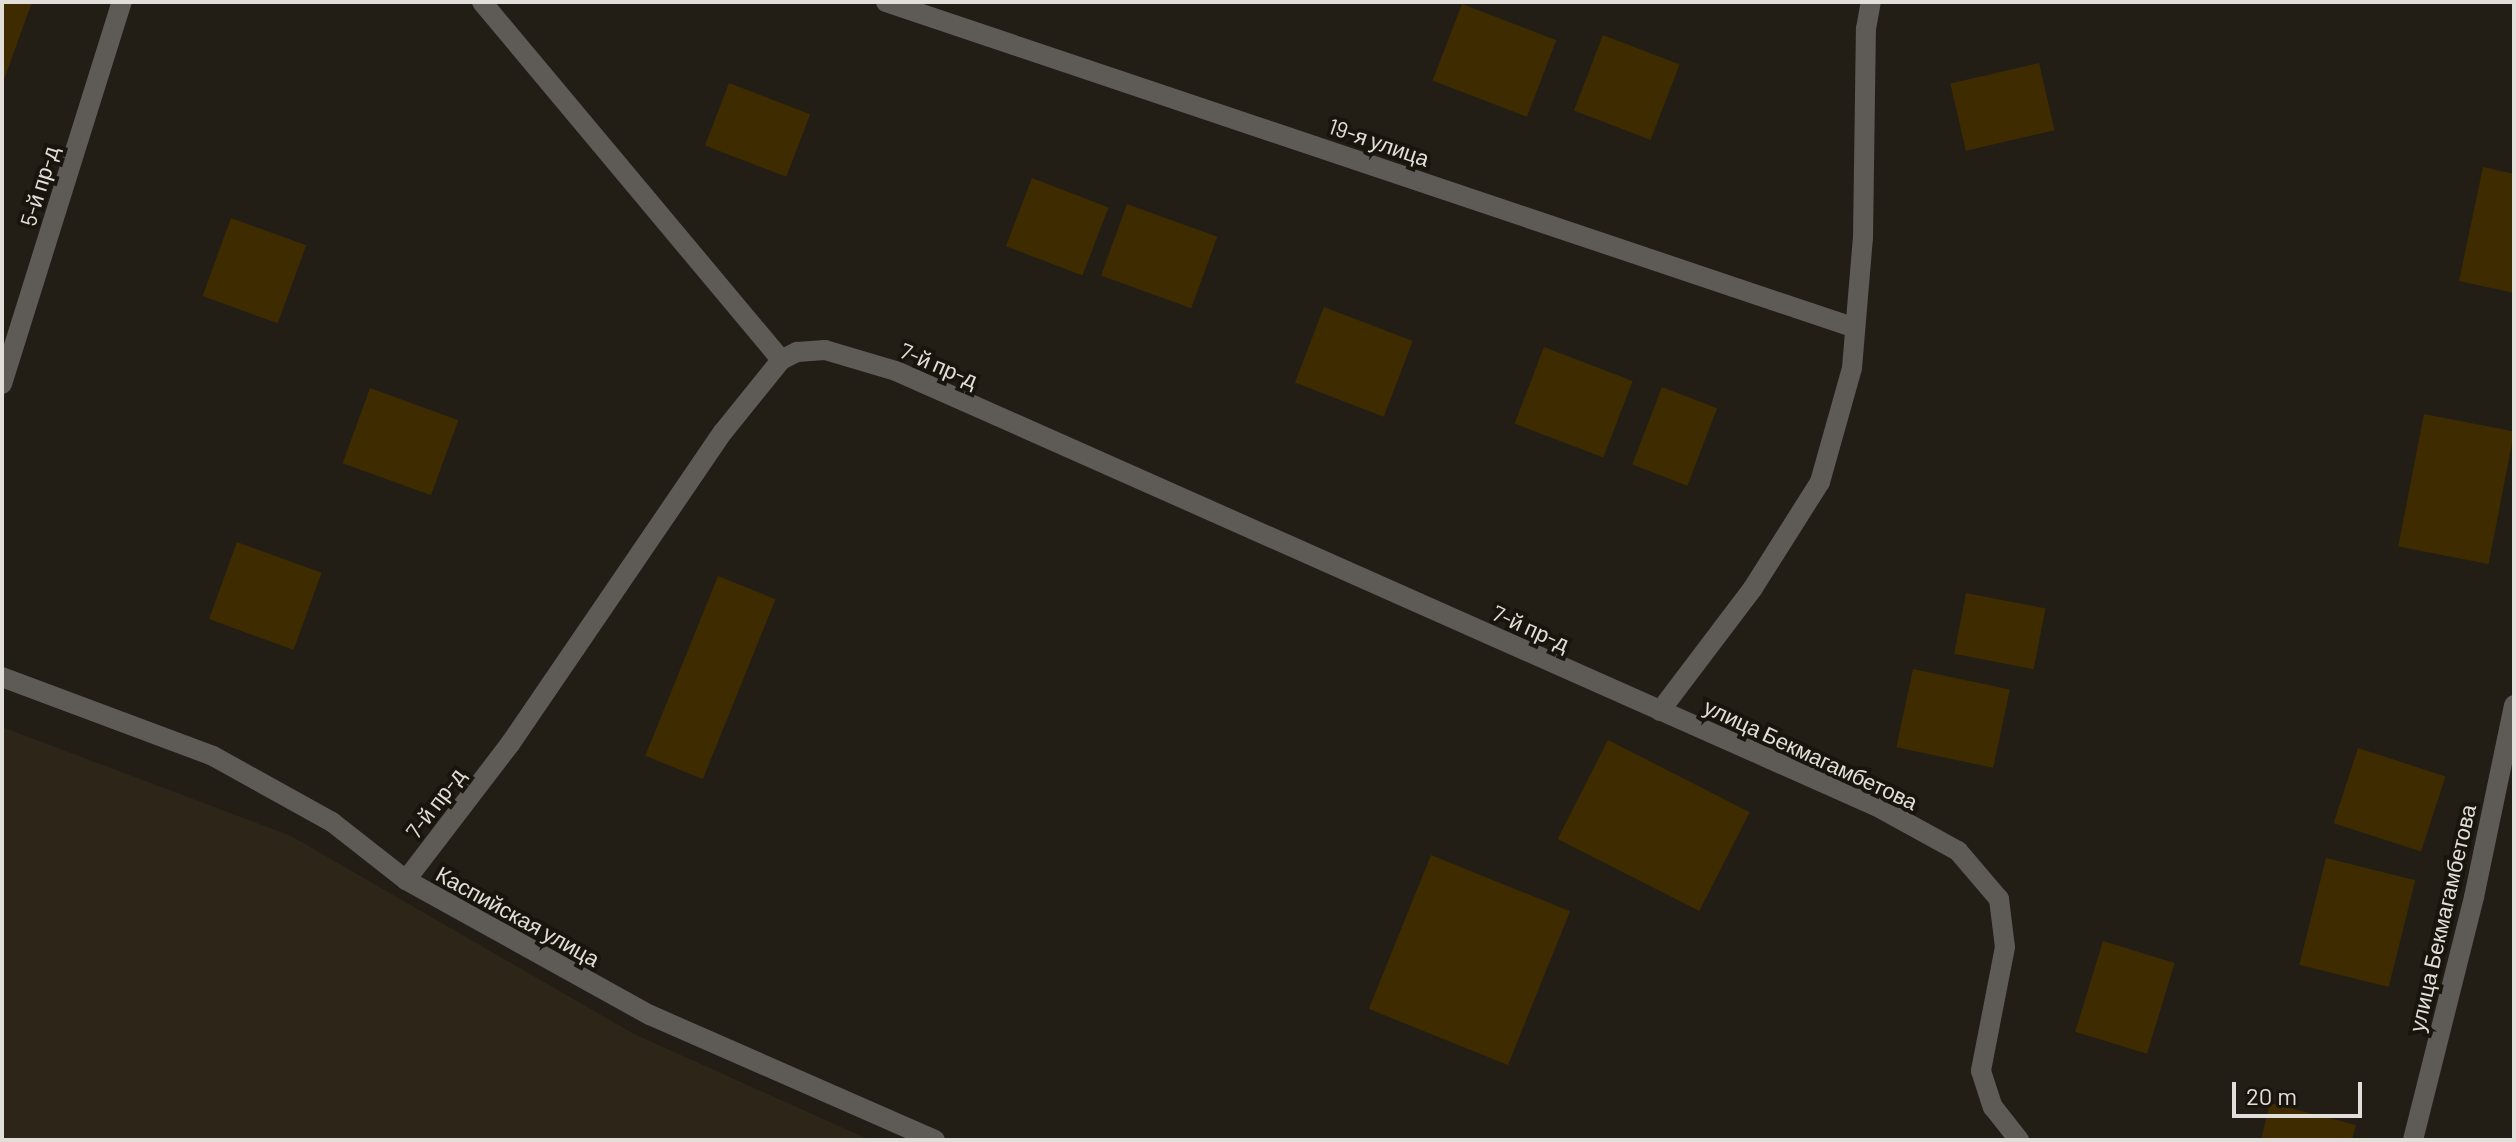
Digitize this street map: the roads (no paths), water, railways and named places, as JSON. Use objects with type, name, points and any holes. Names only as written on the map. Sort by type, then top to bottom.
[{"type":"street","name":"5-й пр-д","points":[[2,384],[122,2]]},
{"type":"street","points":[[482,2],[781,360]]},
{"type":"street","name":"19-я улица","points":[[886,2],[1855,328]]},
{"type":"street","points":[[1660,711],[1753,588],[1820,482],[1852,368],[1863,238],[1866,29],[1871,2]]},
{"type":"street","name":"7-й пр-д","points":[[406,880],[510,744],[723,432],[781,360],[797,352],[825,350],[896,371],[1660,711]]},
{"type":"street","name":"Каспийская улица","points":[[2,677],[213,756],[332,822],[406,880],[650,1015],[935,1140]]},
{"type":"street","name":"улица Бекмагамбетова","points":[[2413,1140],[2474,897],[2514,705]]},
{"type":"street","name":"улица Бекмагамбетова","points":[[1660,711],[1876,806],[1958,851],[1999,899],[2005,947],[1981,1071],[1993,1107],[2019,1140]]}]
